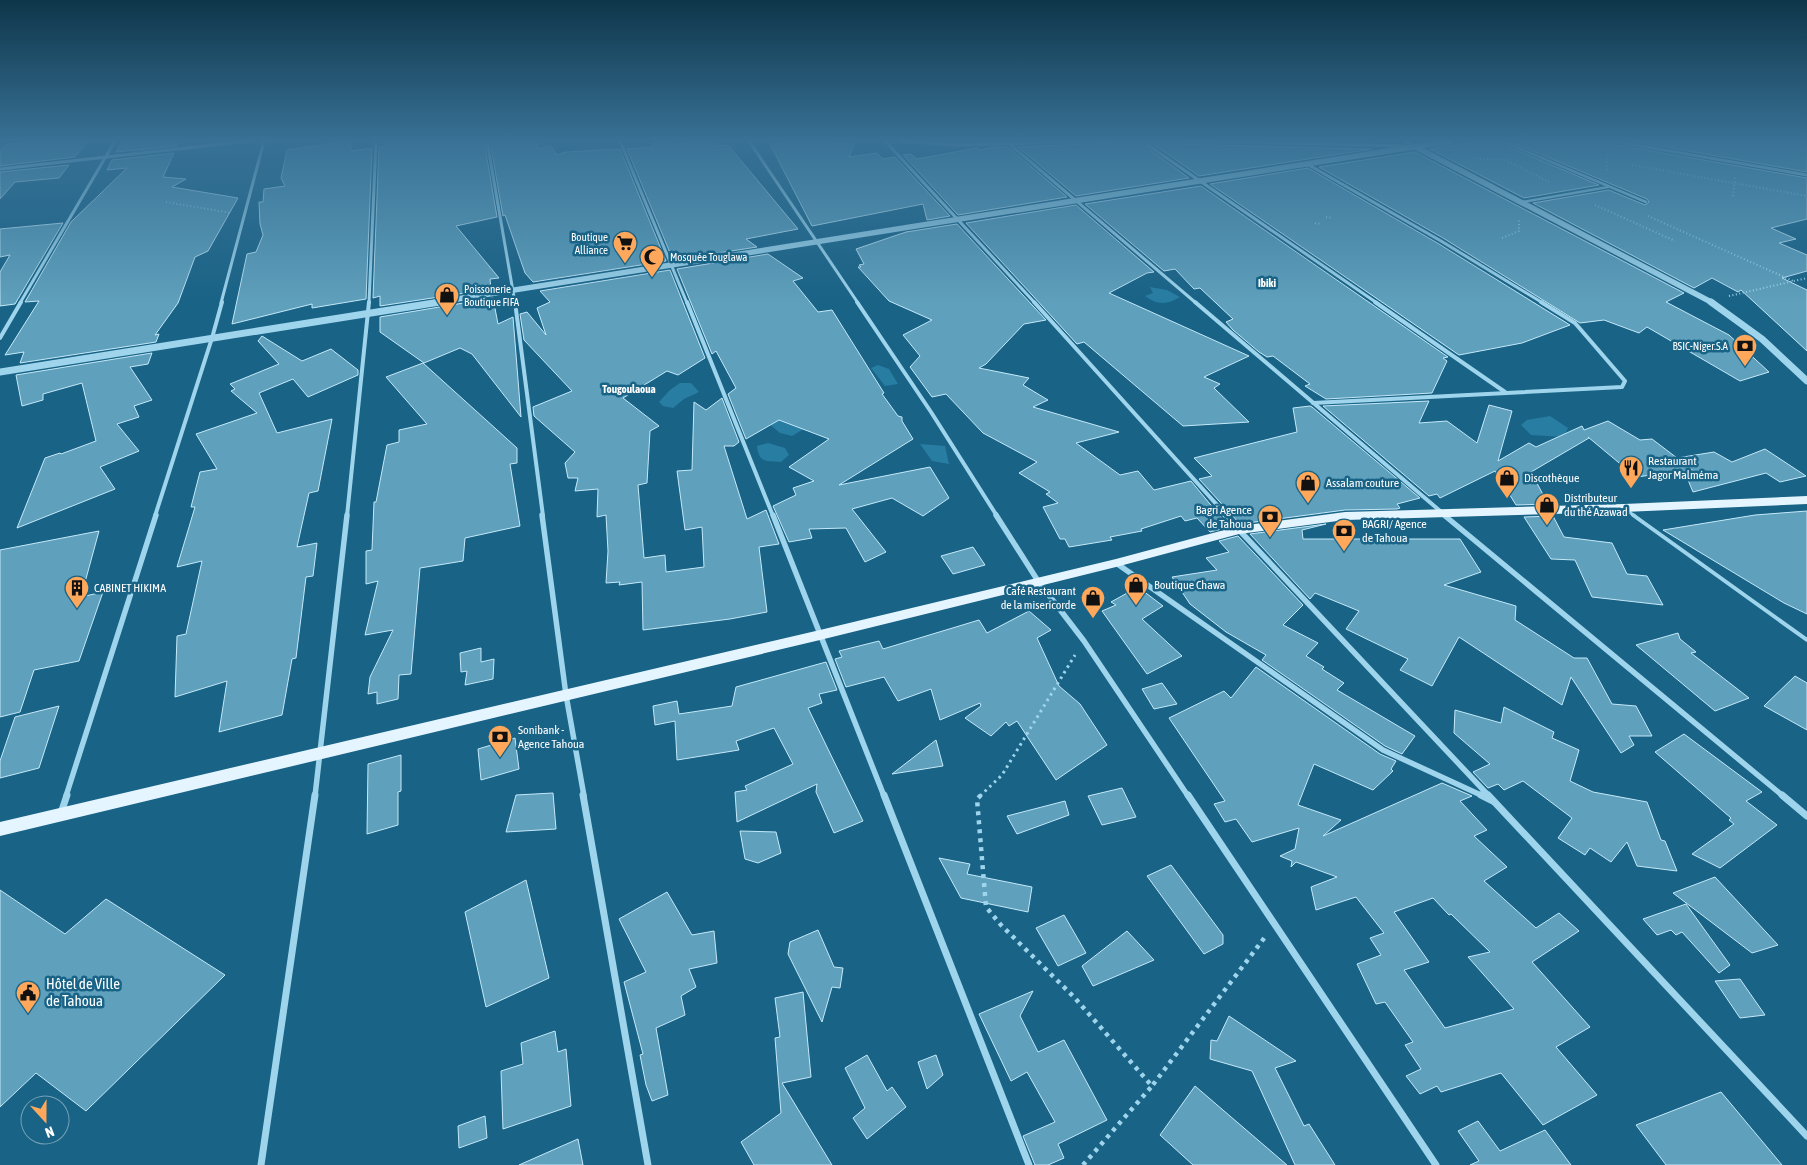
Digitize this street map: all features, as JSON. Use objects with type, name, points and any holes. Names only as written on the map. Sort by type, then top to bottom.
[{"type":"main road","points":[[0,829],[820,635],[1239,530],[1345,516],[1624,508],[1807,500]]},
{"type":"street","points":[[0,338],[84,195]]},
{"type":"street","points":[[60,816],[212,338],[249,195]]},
{"type":"street","points":[[261,1165],[321,754],[369,313],[374,195]]},
{"type":"street","points":[[496,195],[513,290],[566,695],[648,1165]]},
{"type":"street","points":[[643,195],[820,635],[1029,1165]]},
{"type":"street","points":[[786,195],[931,412],[1038,581],[1084,641],[1436,1165]]},
{"type":"street","points":[[937,195],[1239,530],[1496,802],[1807,1136]]},
{"type":"street","points":[[1069,195],[1441,512],[1807,816]]},
{"type":"street","points":[[0,372],[1111,195]]},
{"type":"street","points":[[1221,195],[1505,392]]},
{"type":"street","points":[[1313,403],[1622,387],[1625,381],[1575,323],[1361,195]]},
{"type":"street","points":[[1508,195],[1707,299],[1762,339],[1807,381]]},
{"type":"street","points":[[1521,202],[1557,195]]},
{"type":"street","points":[[1631,195],[1646,202]]},
{"type":"street","points":[[1116,562],[1383,750],[1496,802]]},
{"type":"lane","points":[[1624,508],[1807,640]]},
{"type":"path","points":[[166,202],[244,215]]},
{"type":"path","points":[[1502,238],[1519,231],[1519,217],[1538,212]]},
{"type":"path","points":[[1642,213],[1793,281]]},
{"type":"path","points":[[1326,217],[1333,218]]},
{"type":"path","points":[[1315,223],[1322,224]]},
{"type":"path","points":[[1707,299],[1807,278]]},
{"type":"path","points":[[1084,641],[1002,775],[977,800],[986,906],[1001,925],[1074,997],[1152,1086]]},
{"type":"path","points":[[1083,1165],[1152,1086],[1274,924]]},
{"type":"shaded area","points":[[1150,287],[1167,290],[1180,297],[1166,303],[1154,301],[1145,296],[1153,293]]},
{"type":"shaded area","points":[[878,365],[889,369],[898,384],[885,386],[871,368]]},
{"type":"shaded area","points":[[680,383],[691,383],[699,392],[684,399],[673,408],[663,406],[659,402],[670,390]]},
{"type":"shaded area","points":[[792,414],[814,423],[792,436],[780,433],[767,422]]},
{"type":"shaded area","points":[[1550,416],[1568,428],[1564,437],[1531,435],[1521,425],[1527,420]]},
{"type":"shaded area","points":[[768,443],[785,448],[789,455],[781,462],[764,460],[759,456],[757,446]]},
{"type":"shaded area","points":[[920,444],[945,446],[949,464],[932,461]]},
{"type":"building","points":[[99,195],[222,195],[238,198],[208,251],[195,257],[178,303],[155,335],[159,334],[156,342],[20,363],[24,352],[5,355],[39,301],[25,302],[71,222]]},
{"type":"building","points":[[264,195],[370,195],[366,299],[312,308],[312,304],[232,324],[247,254],[256,252],[263,235],[260,224],[259,202],[263,202]]},
{"type":"building","points":[[377,195],[493,195],[497,217],[456,226],[499,278],[490,279],[491,289],[380,306],[380,296],[373,298]]},
{"type":"building","points":[[499,195],[639,195],[666,261],[533,282],[525,273],[505,215],[503,216]]},
{"type":"building","points":[[646,195],[770,195],[798,229],[746,239],[757,247],[673,260]]},
{"type":"building","points":[[796,195],[931,195],[950,216],[927,220],[923,204],[812,226]]},
{"type":"building","points":[[940,195],[1065,195],[1067,197],[958,215]]},
{"type":"building","points":[[1141,195],[1215,195],[1448,357],[1443,358],[1447,361],[1432,393],[1326,399],[1305,386],[1310,384],[1273,356],[1267,357],[1259,352],[1233,330],[1226,322],[1233,319],[1200,288],[1194,289],[1175,269],[1164,271],[1085,204]]},
{"type":"building","points":[[1227,195],[1355,195],[1439,244],[1570,325],[1522,343],[1459,355]]},
{"type":"building","points":[[1369,195],[1498,195],[1684,293],[1666,302],[1729,335],[1769,372],[1740,381],[1647,327],[1639,333],[1604,320],[1580,323],[1443,238]]},
{"type":"building","points":[[1519,195],[1539,195],[1524,198]]},
{"type":"building","points":[[1578,195],[1622,195],[1645,205],[1649,202],[1638,195],[1807,195],[1807,219],[1771,228],[1796,239],[1779,243],[1807,255],[1807,271],[1782,278],[1807,290],[1807,351],[1741,290],[1738,292],[1712,278],[1694,288],[1533,203]]},
{"type":"building","points":[[1076,205],[1154,272],[1147,273],[1109,293],[1249,356],[1204,377],[1220,384],[1214,388],[1249,422],[1183,426],[1084,342],[1077,344],[966,223]]},
{"type":"building","points":[[63,223],[15,304],[0,306],[0,272],[10,255],[0,257],[0,229]]},
{"type":"building","points":[[957,224],[1046,320],[1024,324],[986,364],[979,368],[1029,378],[1023,385],[1048,400],[1033,407],[1119,432],[1076,443],[1120,475],[1138,471],[1154,490],[1191,481],[1229,527],[1210,532],[1197,518],[1185,521],[1181,516],[1141,529],[1142,531],[1110,537],[1112,540],[1069,547],[1065,539],[1060,539],[1043,507],[1058,503],[1046,494],[1050,492],[1019,473],[1037,462],[983,433],[946,394],[932,397],[910,367],[920,356],[903,335],[932,320],[889,301],[858,267],[864,264],[856,249],[906,232]]},
{"type":"building","points":[[768,254],[803,278],[793,281],[818,312],[832,310],[884,393],[882,394],[898,416],[902,417],[902,421],[913,439],[839,485],[930,467],[949,498],[923,516],[892,498],[852,509],[886,552],[865,562],[846,528],[809,529],[812,538],[789,542],[773,506],[796,495],[793,488],[814,481],[789,467],[829,439],[779,420],[746,439],[728,394],[736,388],[716,351],[712,354],[677,269]]},
{"type":"building","points":[[670,270],[705,358],[678,375],[667,371],[623,398],[659,426],[650,431],[647,483],[638,485],[644,558],[665,555],[666,572],[704,567],[702,527],[685,530],[677,471],[692,470],[694,402],[706,410],[722,398],[739,442],[734,446],[724,446],[747,519],[766,510],[779,544],[759,547],[767,612],[730,619],[643,630],[642,582],[619,585],[620,582],[606,583],[608,551],[606,515],[597,517],[598,489],[575,491],[578,478],[568,478],[565,463],[575,452],[534,416],[533,407],[572,391],[524,340],[520,314],[527,312],[546,335],[537,308],[550,302],[540,291]]},
{"type":"building","points":[[493,298],[498,324],[513,317],[521,417],[472,354],[460,348],[424,363],[380,332],[380,317]]},
{"type":"building","points":[[262,336],[302,361],[331,349],[358,370],[358,375],[308,397],[293,379],[259,393],[277,433],[332,419],[318,491],[309,493],[297,547],[317,543],[313,576],[306,577],[296,658],[292,659],[282,715],[219,732],[227,681],[175,697],[177,636],[186,634],[202,561],[177,567],[195,507],[191,507],[200,472],[217,469],[196,434],[257,413],[231,391],[235,389],[230,384],[279,364],[258,341]]},
{"type":"building","points":[[152,353],[148,364],[130,367],[152,400],[134,406],[139,417],[117,424],[139,451],[100,467],[115,489],[17,528],[45,458],[96,441],[82,383],[43,394],[43,400],[22,406],[16,375]]},
{"type":"building","points":[[423,363],[517,448],[517,463],[510,464],[520,526],[465,538],[463,561],[420,568],[411,674],[399,675],[398,699],[377,704],[377,692],[368,694],[370,677],[393,630],[365,635],[378,581],[366,584],[366,551],[372,550],[374,502],[376,502],[387,445],[399,442],[399,430],[427,424],[386,377]]},
{"type":"building","points":[[1429,401],[1419,423],[1447,421],[1477,443],[1489,405],[1512,411],[1498,461],[1529,443],[1536,447],[1582,426],[1584,430],[1608,421],[1640,440],[1652,439],[1677,458],[1714,452],[1732,462],[1765,449],[1806,476],[1780,482],[1766,473],[1693,492],[1688,480],[1700,475],[1692,470],[1636,477],[1588,437],[1531,472],[1548,504],[1516,505],[1495,471],[1440,498],[1437,494],[1429,496],[1323,406]]},
{"type":"building","points":[[1310,406],[1420,498],[1397,504],[1400,508],[1397,509],[1345,510],[1240,524],[1199,479],[1212,476],[1194,458],[1297,432],[1293,408]]},
{"type":"building","points":[[1807,511],[1807,614],[1784,603],[1663,530],[1755,515]]},
{"type":"building","points":[[1553,516],[1564,537],[1612,543],[1627,574],[1647,576],[1663,605],[1592,597],[1575,560],[1551,559],[1524,517]]},
{"type":"building","points":[[1326,524],[1302,530],[1303,539],[1460,539],[1481,572],[1444,585],[1516,606],[1515,620],[1574,658],[1587,658],[1612,704],[1636,706],[1652,736],[1629,736],[1634,745],[1621,753],[1571,677],[1562,705],[1459,637],[1432,686],[1400,670],[1408,659],[1346,629],[1359,611],[1315,593],[1310,599],[1250,534]]},
{"type":"building","points":[[99,531],[81,597],[103,592],[79,661],[34,670],[20,712],[0,717],[0,550]]},
{"type":"building","points":[[1238,536],[1303,605],[1283,625],[1318,643],[1306,656],[1344,683],[1337,690],[1415,736],[1402,754],[1385,746],[1262,660],[1266,655],[1226,632],[1190,604],[1172,577],[1217,570],[1206,558],[1229,552],[1219,541]]},
{"type":"building","points":[[973,547],[985,565],[953,574],[941,556]]},
{"type":"building","points":[[1138,587],[1163,606],[1142,619],[1182,656],[1147,674],[1102,611],[1116,605],[1111,602]]},
{"type":"building","points":[[1029,611],[1051,630],[1037,638],[1059,686],[1080,704],[1107,745],[1056,780],[1017,721],[1009,726],[1006,722],[991,736],[965,718],[981,706],[980,703],[940,720],[931,689],[898,701],[884,677],[846,687],[835,659],[842,657],[839,651],[879,641],[883,649],[979,620],[987,633]]},
{"type":"building","points":[[1678,633],[1680,639],[1696,652],[1691,653],[1749,698],[1715,711],[1636,645]]},
{"type":"building","points":[[481,648],[481,662],[494,659],[493,679],[465,685],[467,671],[461,672],[460,653]]},
{"type":"building","points":[[826,662],[837,690],[819,694],[822,703],[808,708],[863,821],[834,833],[816,792],[817,784],[737,822],[735,792],[747,790],[745,786],[793,764],[774,728],[736,741],[739,750],[677,760],[675,721],[655,725],[653,706],[677,701],[679,714],[732,706],[736,687]]},
{"type":"building","points":[[1256,667],[1380,754],[1396,761],[1391,769],[1393,771],[1373,790],[1314,764],[1298,805],[1341,820],[1323,836],[1442,783],[1472,796],[1460,801],[1487,830],[1474,836],[1507,867],[1484,881],[1536,928],[1559,913],[1579,931],[1532,962],[1590,1027],[1556,1047],[1597,1095],[1543,1125],[1501,1073],[1441,1092],[1437,1086],[1420,1094],[1406,1076],[1421,1069],[1405,1045],[1413,1042],[1385,1002],[1376,1004],[1357,964],[1381,955],[1370,938],[1384,933],[1356,897],[1316,910],[1311,887],[1337,877],[1296,862],[1291,867],[1292,861],[1280,856],[1295,849],[1299,828],[1252,842],[1236,819],[1225,822],[1214,804],[1225,801],[1169,718],[1224,691],[1231,698]],"holes":[[[1433,898],[1449,915],[1451,914],[1490,952],[1468,957],[1514,1009],[1445,1028],[1404,970],[1429,962],[1394,912]]]},
{"type":"building","points":[[1795,676],[1807,683],[1807,730],[1764,706]]},
{"type":"building","points":[[1162,683],[1177,704],[1154,709],[1142,689]]},
{"type":"building","points":[[59,706],[39,768],[0,778],[0,761],[15,717]]},
{"type":"building","points":[[1504,707],[1554,732],[1552,738],[1579,750],[1570,781],[1593,792],[1647,802],[1661,840],[1665,841],[1677,871],[1637,866],[1627,842],[1611,862],[1590,848],[1585,855],[1558,838],[1572,818],[1523,781],[1504,790],[1498,784],[1488,788],[1473,772],[1490,764],[1454,733],[1455,710],[1501,723]]},
{"type":"building","points":[[1684,734],[1762,792],[1746,801],[1777,825],[1720,868],[1692,854],[1734,824],[1729,820],[1731,818],[1655,752]]},
{"type":"building","points":[[515,738],[519,769],[481,780],[478,749]]},
{"type":"building","points":[[936,740],[943,766],[892,774]]},
{"type":"building","points":[[401,755],[401,791],[398,792],[398,825],[367,834],[368,764]]},
{"type":"building","points":[[1122,788],[1136,817],[1102,825],[1088,796]]},
{"type":"building","points":[[553,793],[556,829],[506,832],[516,795]]},
{"type":"building","points":[[1065,801],[1069,815],[1017,834],[1007,816]]},
{"type":"building","points":[[740,831],[776,832],[781,853],[758,863],[745,859]]},
{"type":"building","points":[[939,858],[970,864],[967,874],[1032,887],[1028,912],[961,898]]},
{"type":"building","points":[[1171,865],[1223,935],[1223,944],[1204,954],[1147,876]]},
{"type":"building","points":[[1715,877],[1778,945],[1752,953],[1673,893]]},
{"type":"building","points":[[526,880],[549,978],[486,1007],[465,912]]},
{"type":"building","points":[[0,890],[65,934],[106,899],[225,975],[86,1111],[70,1099],[70,1095],[65,1095],[36,1073],[0,1107]]},
{"type":"building","points":[[667,892],[692,935],[714,931],[717,963],[689,969],[696,987],[681,996],[685,1015],[656,1028],[668,1095],[652,1101],[646,1085],[640,1055],[643,1054],[624,982],[646,972],[619,919]]},
{"type":"building","points":[[1686,904],[1730,965],[1719,973],[1682,932],[1676,935],[1671,930],[1657,935],[1643,919]]},
{"type":"building","points":[[1064,915],[1086,953],[1058,966],[1036,928]]},
{"type":"building","points":[[818,930],[834,967],[843,968],[840,988],[832,987],[822,1022],[788,954],[790,942]]},
{"type":"building","points":[[1127,931],[1154,960],[1093,986],[1082,966]]},
{"type":"building","points":[[1740,979],[1765,1015],[1740,1018],[1715,981]]},
{"type":"building","points":[[1033,991],[1020,1016],[1038,1052],[1064,1040],[1107,1120],[1058,1144],[1064,1158],[1048,1165],[1035,1165],[1023,1136],[1055,1122],[1027,1072],[1011,1081],[979,1014]]},
{"type":"building","points":[[803,992],[811,1077],[782,1083],[832,1165],[754,1165],[741,1142],[781,1113],[775,1038],[780,1037],[775,998]]},
{"type":"building","points":[[1229,1016],[1296,1061],[1275,1068],[1304,1126],[1309,1124],[1335,1165],[1295,1165],[1252,1071],[1210,1059],[1211,1040],[1217,1041]]},
{"type":"building","points":[[555,1031],[558,1052],[566,1049],[571,1106],[503,1129],[501,1071],[523,1064],[521,1043]]},
{"type":"building","points":[[867,1055],[887,1091],[892,1087],[906,1107],[867,1139],[853,1118],[865,1108],[845,1068]]},
{"type":"building","points":[[936,1055],[943,1075],[927,1089],[918,1062]]},
{"type":"building","points":[[1195,1086],[1287,1165],[1193,1165],[1160,1135]]},
{"type":"building","points":[[1721,1092],[1782,1165],[1666,1165],[1636,1125]]},
{"type":"building","points":[[485,1116],[487,1138],[459,1148],[458,1126]]},
{"type":"building","points":[[1478,1121],[1500,1151],[1545,1130],[1571,1165],[1470,1165],[1479,1161],[1458,1131]]},
{"type":"building","points":[[578,1139],[583,1165],[519,1165],[562,1146]]},
{"type":"place","name":"Boutique Alliance","points":[[625,264]]},
{"type":"place","name":"Mosquée Touglawa","points":[[652,278]]},
{"type":"place","name":"Poissonerie Boutique FIFA","points":[[447,316]]},
{"type":"place","name":"BSIC-Niger.S.A","points":[[1745,367]]},
{"type":"place","name":"Restaurant Jagor Malméma","points":[[1631,489]]},
{"type":"place","name":"Discothèque","points":[[1507,499]]},
{"type":"place","name":"Assalam couture","points":[[1308,504]]},
{"type":"place","name":"Distributeur du thé Azawad","points":[[1547,526]]},
{"type":"place","name":"Bagri Agence de Tahoua","points":[[1270,538]]},
{"type":"place","name":"BAGRI/ Agence de Tahoua","points":[[1344,552]]},
{"type":"place","name":"Boutique Chawa","points":[[1136,606]]},
{"type":"place","name":"CABINET HIKIMA","points":[[77,609]]},
{"type":"place","name":"Café Restaurant de la misericorde","points":[[1093,619]]},
{"type":"place","name":"Sonibank - Agence Tahoua","points":[[500,758]]},
{"type":"place","name":"Hôtel de Ville de Tahoua","points":[[28,1014]]},
{"type":"district","name":"Ibiki","points":[[1267,283]]},
{"type":"district","name":"Tougoulaoua","points":[[629,389]]}]
